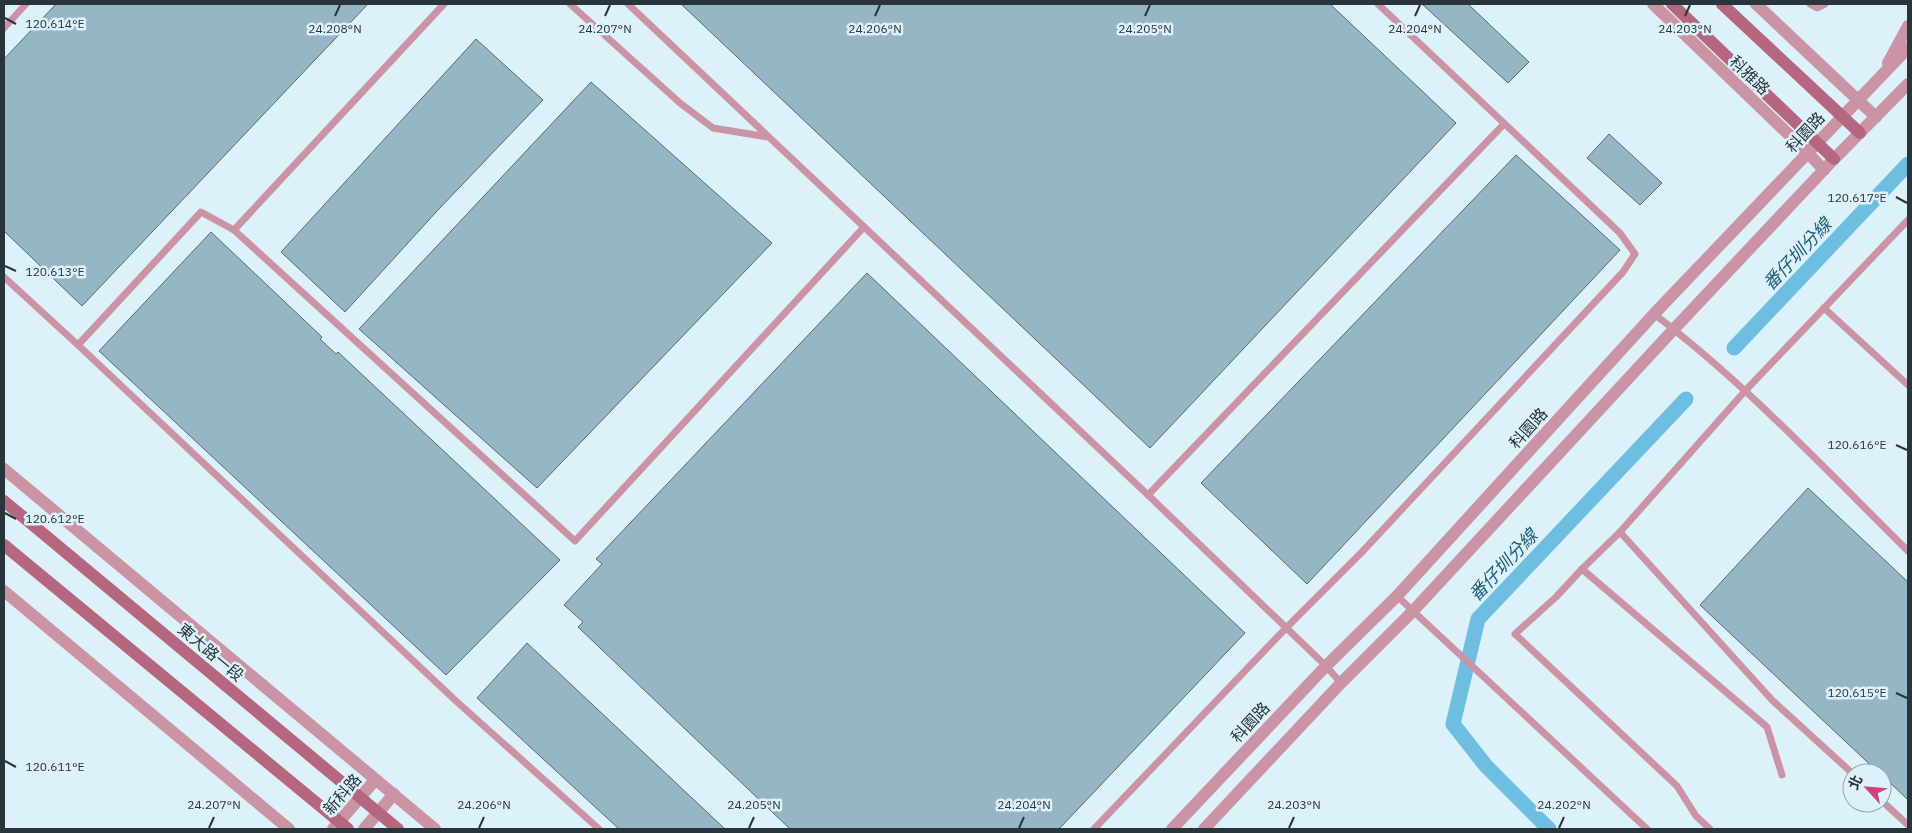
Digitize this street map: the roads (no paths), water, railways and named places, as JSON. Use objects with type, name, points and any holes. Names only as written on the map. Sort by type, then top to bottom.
[{"type":"street","name":"科雅路","points":[[1653,4],[1824,170]]},
{"type":"street","name":"科雅路","points":[[1672,4],[1834,159]]},
{"type":"street","name":"科雅路","points":[[1722,4],[1860,133]]},
{"type":"street","points":[[1756,4],[1876,117]]},
{"type":"street","points":[[1880,78],[1908,26]]},
{"type":"street","name":"科園路","points":[[1172,829],[1326,666],[1397,596],[1654,314],[1908,48]]},
{"type":"street","points":[[1204,829],[1341,682],[1413,611],[1834,159],[1908,84]]},
{"type":"street","points":[[4,469],[435,829]]},
{"type":"street","name":"東大路一段","points":[[4,501],[398,829]]},
{"type":"street","points":[[4,545],[340,827]]},
{"type":"street","points":[[4,592],[289,829]]},
{"type":"street","name":"新科路","points":[[340,827],[360,797],[375,780]]},
{"type":"street","points":[[364,829],[394,794]]},
{"type":"lane","points":[[4,28],[26,4]]},
{"type":"lane","points":[[234,230],[444,4]]},
{"type":"lane","points":[[570,4],[680,103],[714,128],[769,137]]},
{"type":"lane","points":[[628,4],[1148,495],[1341,682]]},
{"type":"lane","points":[[1094,829],[1286,628],[1362,552],[1623,272],[1635,254],[1620,233],[1378,4]]},
{"type":"lane","points":[[1810,4],[1817,8],[1825,4]]},
{"type":"lane","points":[[1148,495],[1504,124]]},
{"type":"lane","points":[[78,344],[201,212],[234,230],[575,541],[864,227]]},
{"type":"lane","points":[[1710,829],[1696,816],[1677,786],[1515,634],[1556,597],[1620,532],[1745,391],[1908,220]]},
{"type":"lane","points":[[4,277],[78,344],[448,694],[599,829]]},
{"type":"lane","points":[[1824,308],[1908,385]]},
{"type":"lane","points":[[1654,314],[1745,391],[1908,551]]},
{"type":"lane","points":[[1620,532],[1772,700],[1842,764]]},
{"type":"lane","points":[[1582,569],[1767,727],[1782,775]]},
{"type":"lane","points":[[1397,596],[1647,829]]},
{"type":"lane","points":[[1892,810],[1908,825]]},
{"type":"waterway","name":"番仔圳分線","points":[[1734,348],[1908,164]]},
{"type":"waterway","name":"番仔圳分線","points":[[1549,829],[1486,766],[1453,724],[1478,619],[1686,399]]}]
